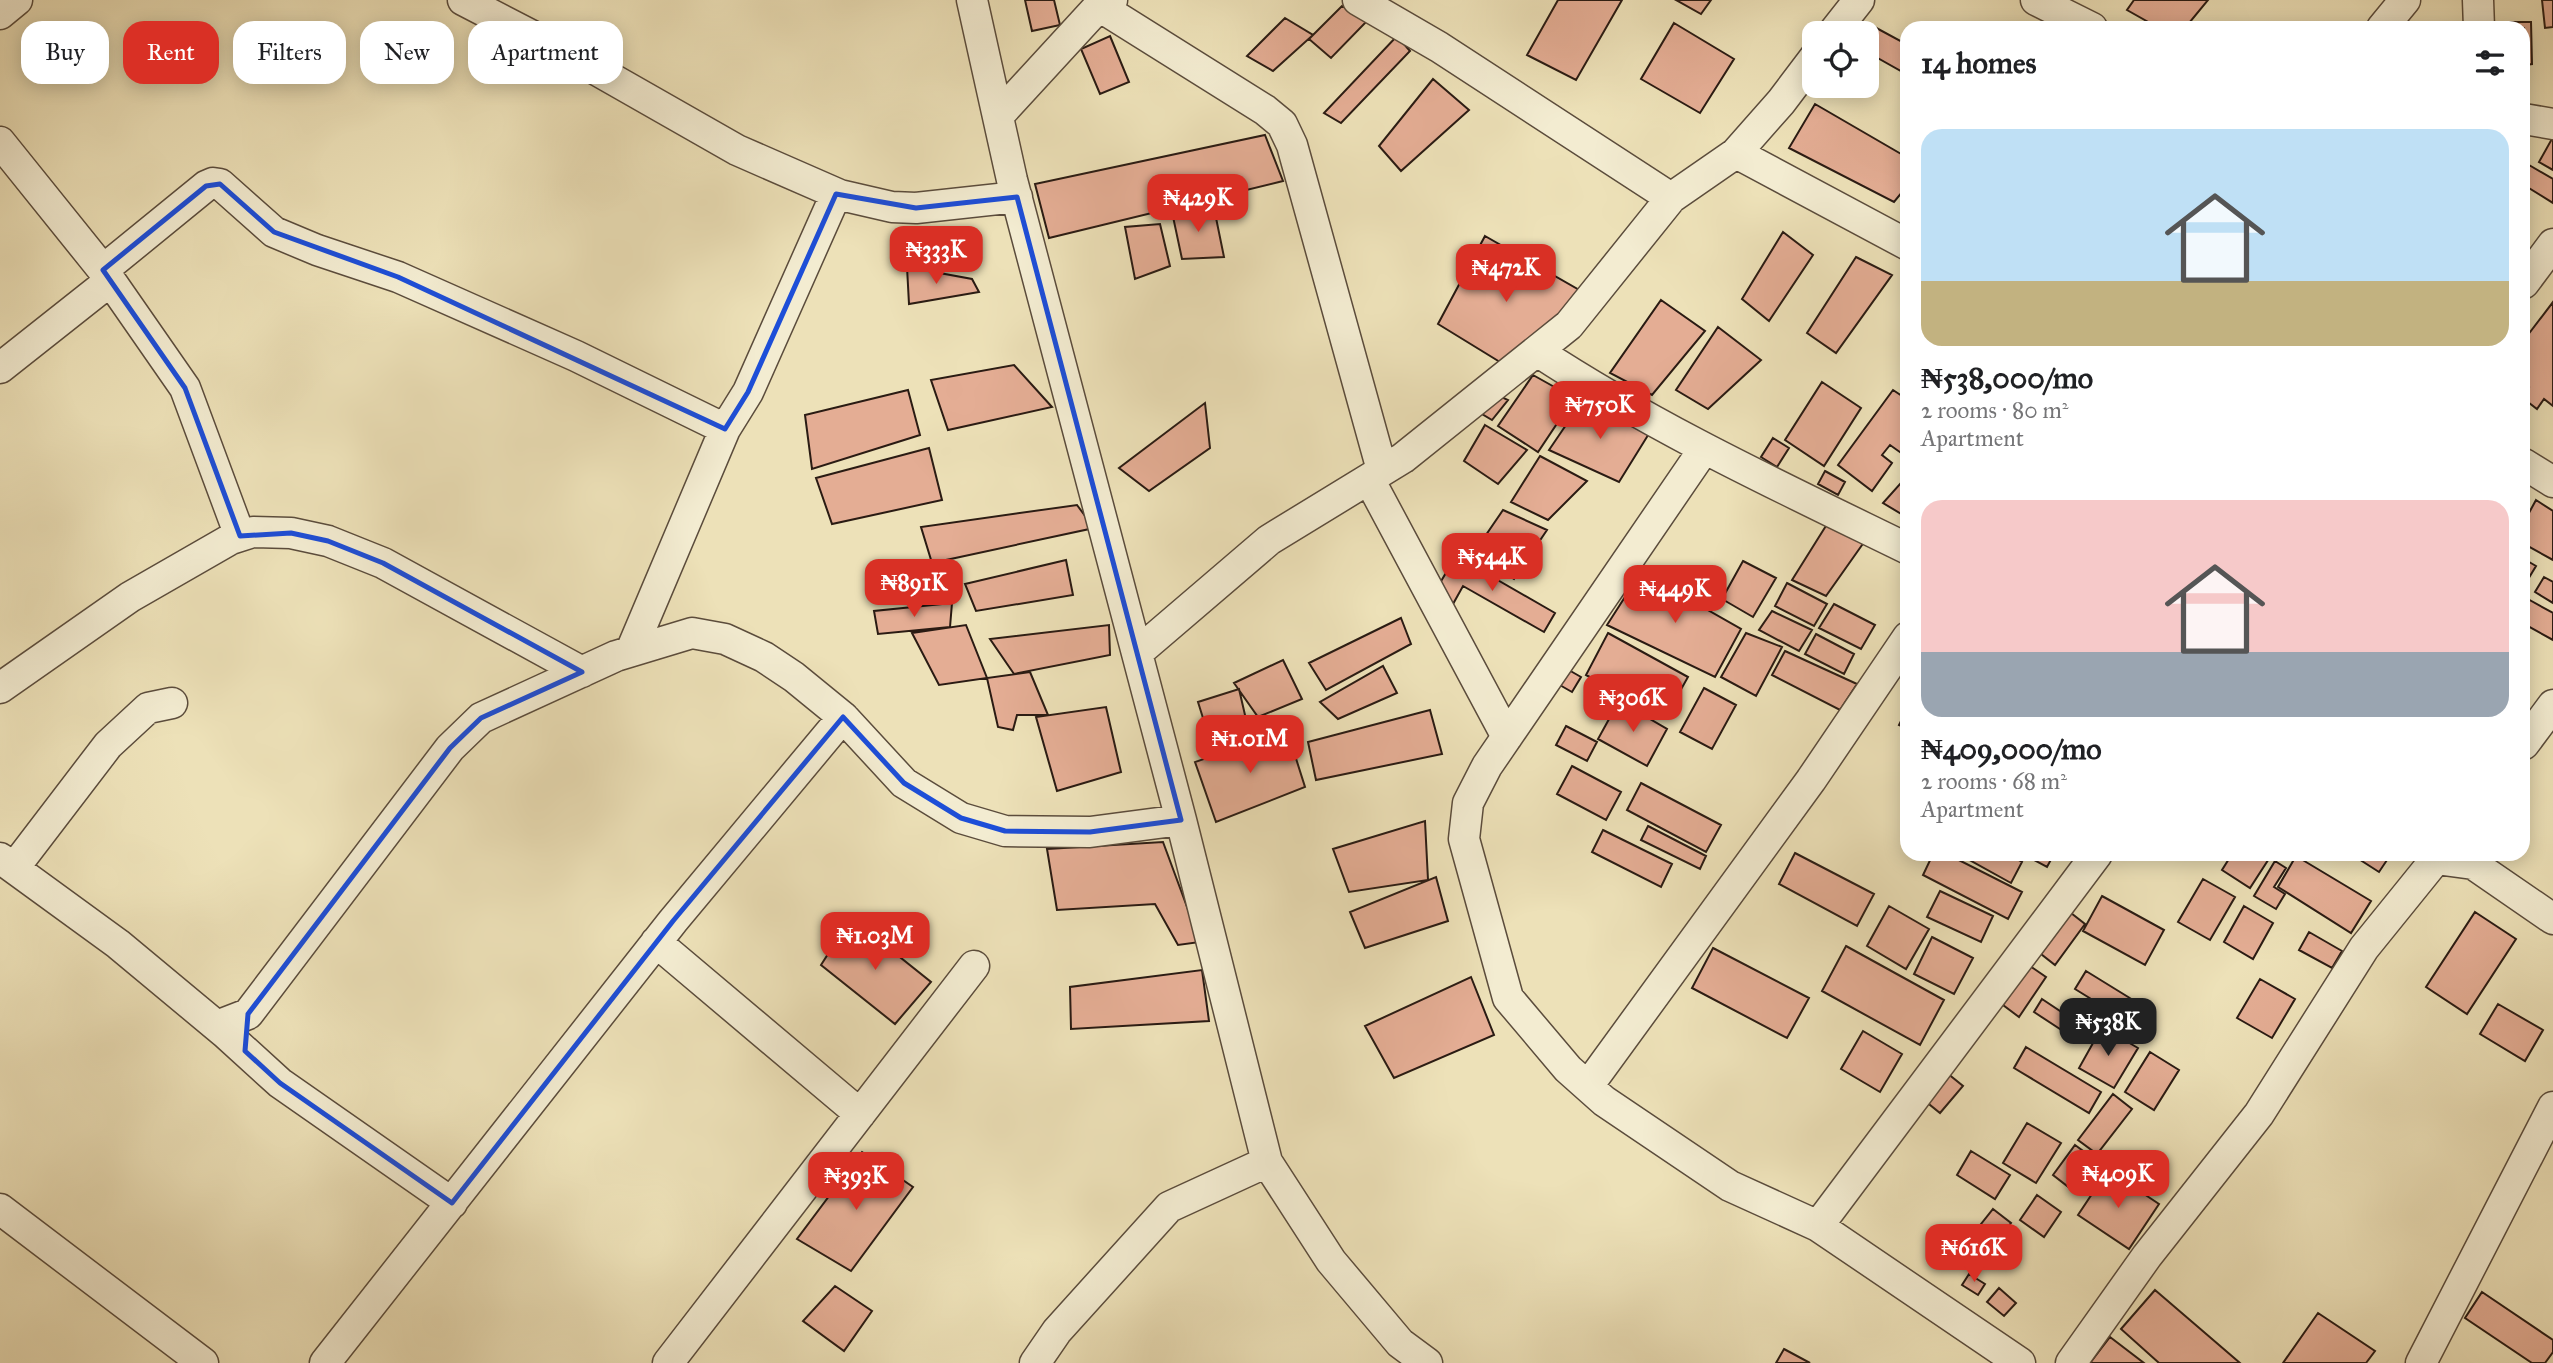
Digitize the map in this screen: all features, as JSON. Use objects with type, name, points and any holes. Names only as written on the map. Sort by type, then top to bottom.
[{"type":"street","points":[[0,14],[18,0]]},
{"type":"street","points":[[463,0],[579,60],[737,150],[836,194],[892,207],[916,208],[1017,197]]},
{"type":"street","points":[[972,0],[1017,197],[1181,820],[1267,1162],[1331,1261],[1400,1343],[1427,1363]]},
{"type":"street","points":[[1358,0],[1439,47],[1671,198]]},
{"type":"street","points":[[1842,21],[1859,0]]},
{"type":"street","points":[[2036,0],[2078,21]]},
{"type":"street","points":[[2388,21],[2405,0]]},
{"type":"street","points":[[2478,0],[2479,21]]},
{"type":"street","points":[[998,116],[1106,3],[1282,124],[1300,171],[1376,475],[1507,737]]},
{"type":"street","points":[[1137,653],[1269,540],[1403,458],[1569,325],[1671,198],[1736,153],[1802,74]]},
{"type":"street","points":[[2530,120],[2553,124]]},
{"type":"street","points":[[0,142],[107,276],[185,388],[240,536]]},
{"type":"street","points":[[1736,153],[1900,241]]},
{"type":"street","points":[[0,368],[212,183],[220,184],[274,232],[317,250],[398,277],[576,356],[725,429]]},
{"type":"street","points":[[631,652],[725,429],[748,392],[836,194]]},
{"type":"street","points":[[2530,275],[2553,244]]},
{"type":"street","points":[[1537,351],[1585,383],[1704,449],[1900,545]]},
{"type":"street","points":[[1704,449],[1486,766],[1468,803],[1464,839],[1508,998],[1568,1069],[1604,1101],[1730,1186],[1818,1226],[2020,1363]]},
{"type":"street","points":[[2530,468],[2553,482]]},
{"type":"street","points":[[0,688],[130,597],[240,536],[253,532],[291,533],[328,541],[383,564],[582,672]]},
{"type":"street","points":[[217,1026],[248,1014],[450,748],[481,718],[631,652],[692,633],[725,639],[764,657],[843,717],[904,783],[961,818],[1005,831],[1090,832],[1181,820]]},
{"type":"street","points":[[1588,1086],[1811,780],[1900,649]]},
{"type":"street","points":[[172,703],[148,708],[108,745],[7,863],[118,944],[217,1026],[280,1083],[452,1203]]},
{"type":"street","points":[[325,1363],[656,942],[843,717]]},
{"type":"street","points":[[1818,1226],[2092,861]]},
{"type":"street","points":[[2071,1363],[2147,1256],[2259,1114],[2364,948],[2435,861]]},
{"type":"street","points":[[2475,861],[2553,919]]},
{"type":"street","points":[[656,942],[860,1114]]},
{"type":"street","points":[[668,1363],[974,966]]},
{"type":"street","points":[[245,1051],[248,1014]]},
{"type":"street","points":[[2421,1363],[2553,1107]]},
{"type":"street","points":[[1035,1363],[1058,1331],[1168,1207],[1267,1162]]},
{"type":"street","points":[[0,1209],[203,1363]]},
{"type":"highlighted area","points":[[220,184],[274,232],[398,277],[725,429],[748,392],[836,194],[916,208],[1017,197],[1181,820],[1090,832],[1005,831],[961,818],[904,783],[843,717],[673,921],[452,1203],[280,1083],[245,1051],[248,1014],[450,748],[481,718],[582,672],[383,563],[328,541],[291,533],[240,536],[185,388],[103,270],[206,186]]},
{"type":"building","points":[[1025,0],[1054,0],[1060,25],[1032,31]]},
{"type":"building","points":[[1558,0],[1622,0],[1576,80],[1527,55]]},
{"type":"building","points":[[1676,0],[1711,0],[1701,14]]},
{"type":"building","points":[[2134,0],[2208,0],[2191,21],[2147,21],[2127,10]]},
{"type":"building","points":[[2542,0],[2553,0],[2553,27],[2545,28]]},
{"type":"building","points":[[1342,6],[1367,21],[1331,58],[1309,39]]},
{"type":"building","points":[[1285,18],[1313,35],[1273,71],[1247,56]]},
{"type":"building","points":[[2530,22],[2531,22],[2530,64]]},
{"type":"building","points":[[1674,23],[1734,59],[1700,113],[1641,79]]},
{"type":"building","points":[[1879,29],[1900,41],[1900,71],[1879,59]]},
{"type":"building","points":[[1110,36],[1129,82],[1100,94],[1081,49]]},
{"type":"building","points":[[1397,36],[1410,51],[1341,123],[1324,113]]},
{"type":"building","points":[[1433,79],[1469,110],[1401,171],[1379,146]]},
{"type":"building","points":[[1815,104],[1900,153],[1900,195],[1894,202],[1789,148]]},
{"type":"building","points":[[1265,135],[1283,181],[1049,238],[1035,184]]},
{"type":"building","points":[[2553,137],[2553,170],[2539,162]]},
{"type":"building","points":[[2530,166],[2553,179],[2553,203],[2530,189]]},
{"type":"building","points":[[1214,208],[1224,257],[1182,259],[1172,212]]},
{"type":"building","points":[[1160,224],[1170,266],[1135,279],[1125,227]]},
{"type":"building","points":[[1783,232],[1813,255],[1769,321],[1742,299]]},
{"type":"building","points":[[1485,236],[1581,291],[1513,370],[1438,324]]},
{"type":"building","points":[[1856,257],[1892,275],[1836,353],[1807,333]]},
{"type":"building","points":[[907,267],[972,279],[979,292],[909,304]]},
{"type":"building","points":[[1661,300],[1705,331],[1652,395],[1610,373]]},
{"type":"building","points":[[2553,302],[2553,406],[2544,399],[2537,409],[2530,404],[2530,332]]},
{"type":"building","points":[[1718,327],[1761,360],[1708,409],[1676,390]]},
{"type":"building","points":[[1014,365],[1052,407],[948,430],[931,380]]},
{"type":"building","points":[[1533,375],[1574,398],[1538,452],[1498,426]]},
{"type":"building","points":[[1822,382],[1861,408],[1824,466],[1785,440]]},
{"type":"building","points":[[908,390],[920,435],[812,469],[805,415]]},
{"type":"building","points":[[1893,390],[1900,395],[1900,452],[1890,445],[1882,455],[1892,463],[1872,491],[1838,465]]},
{"type":"building","points":[[1491,392],[1508,400],[1492,420],[1472,408]]},
{"type":"building","points":[[1583,400],[1650,432],[1619,482],[1549,450]]},
{"type":"building","points":[[1205,403],[1210,448],[1149,491],[1119,468]]},
{"type":"building","points":[[1485,425],[1527,450],[1498,484],[1464,461]]},
{"type":"building","points":[[1773,438],[1789,448],[1777,467],[1761,457]]},
{"type":"building","points":[[929,448],[942,500],[832,524],[816,478]]},
{"type":"building","points":[[1540,456],[1587,481],[1548,520],[1511,502]]},
{"type":"building","points":[[1825,471],[1845,482],[1838,495],[1818,484]]},
{"type":"building","points":[[1900,484],[1900,513],[1883,503]]},
{"type":"building","points":[[2536,500],[2553,511],[2553,560],[2530,547],[2530,511]]},
{"type":"building","points":[[1077,505],[1094,528],[932,563],[921,527]]},
{"type":"building","points":[[1503,510],[1547,530],[1514,579],[1473,554]]},
{"type":"building","points":[[1829,521],[1867,538],[1826,596],[1792,580]]},
{"type":"building","points":[[1456,556],[1555,613],[1544,632],[1463,586],[1453,604],[1434,593]]},
{"type":"building","points":[[1066,560],[1073,595],[976,611],[965,584]]},
{"type":"building","points":[[1743,561],[1776,578],[1753,617],[1722,599]]},
{"type":"building","points":[[2530,562],[2536,566],[2530,576]]},
{"type":"building","points":[[1641,572],[1741,629],[1715,677],[1607,625]]},
{"type":"building","points":[[2544,577],[2553,582],[2553,603],[2535,592]]},
{"type":"building","points":[[1787,583],[1827,604],[1814,626],[1775,606]]},
{"type":"building","points":[[2530,600],[2553,613],[2553,640],[2530,627]]},
{"type":"building","points":[[952,603],[950,627],[878,634],[874,611]]},
{"type":"building","points":[[1834,604],[1875,625],[1861,649],[1819,628]]},
{"type":"building","points":[[1772,611],[1812,630],[1799,651],[1759,630]]},
{"type":"building","points":[[1401,618],[1411,644],[1326,690],[1309,663]]},
{"type":"building","points":[[966,625],[987,678],[939,685],[912,633]]},
{"type":"building","points":[[1109,625],[1110,655],[1014,674],[990,639]]},
{"type":"building","points":[[1608,633],[1688,677],[1665,718],[1586,675]]},
{"type":"building","points":[[1746,633],[1782,647],[1756,696],[1721,677]]},
{"type":"building","points":[[1816,634],[1854,654],[1844,674],[1805,654]]},
{"type":"building","points":[[1785,651],[1857,684],[1840,710],[1772,675]]},
{"type":"building","points":[[1283,660],[1302,699],[1258,717],[1234,683]]},
{"type":"building","points":[[1383,666],[1397,693],[1338,719],[1320,702]]},
{"type":"building","points":[[1567,669],[1581,677],[1572,692],[1558,684]]},
{"type":"building","points":[[1030,672],[1048,715],[1017,715],[1013,730],[998,727],[987,678]]},
{"type":"building","points":[[1704,688],[1736,705],[1712,749],[1680,732]]},
{"type":"building","points":[[1239,689],[1248,728],[1212,747],[1198,702]]},
{"type":"building","points":[[1619,701],[1667,729],[1647,766],[1598,739]]},
{"type":"building","points":[[1106,707],[1121,772],[1057,791],[1036,717]]},
{"type":"building","points":[[1430,710],[1442,754],[1316,780],[1308,742]]},
{"type":"building","points":[[1566,726],[1597,742],[1587,761],[1556,745]]},
{"type":"building","points":[[1287,730],[1305,787],[1216,822],[1195,762]]},
{"type":"building","points":[[1572,766],[1621,792],[1606,820],[1557,794]]},
{"type":"building","points":[[1641,783],[1721,825],[1706,852],[1627,810]]},
{"type":"building","points":[[1425,821],[1428,880],[1349,892],[1333,849]]},
{"type":"building","points":[[1648,826],[1706,856],[1700,869],[1641,840]]},
{"type":"building","points":[[1603,830],[1672,864],[1661,887],[1592,852]]},
{"type":"building","points":[[1163,842],[1200,942],[1178,945],[1155,904],[1057,910],[1047,849]]},
{"type":"building","points":[[1795,853],[1874,894],[1857,926],[1779,884]]},
{"type":"building","points":[[1930,861],[1961,861],[2022,892],[2008,919],[1923,875]]},
{"type":"building","points":[[1971,861],[2020,861],[2011,883]]},
{"type":"building","points":[[2036,861],[2050,861],[2047,867]]},
{"type":"building","points":[[2228,861],[2267,861],[2250,888],[2222,870]]},
{"type":"building","points":[[2275,861],[2286,868],[2274,887],[2285,894],[2276,909],[2254,896]]},
{"type":"building","points":[[2293,861],[2304,861],[2371,901],[2351,933],[2278,887]]},
{"type":"building","points":[[2362,861],[2386,861],[2379,872]]},
{"type":"building","points":[[1436,877],[1448,921],[1365,948],[1350,912]]},
{"type":"building","points":[[2203,879],[2235,897],[2210,940],[2178,922]]},
{"type":"building","points":[[1940,891],[1993,916],[1981,942],[1927,917]]},
{"type":"building","points":[[2102,896],[2164,930],[2145,965],[2083,931]]},
{"type":"building","points":[[1889,906],[1929,929],[1906,969],[1867,946]]},
{"type":"building","points":[[2244,906],[2273,923],[2253,959],[2224,942]]},
{"type":"building","points":[[2475,912],[2516,939],[2467,1014],[2426,987]]},
{"type":"building","points":[[2071,913],[2085,924],[2055,965],[2041,954]]},
{"type":"building","points":[[851,918],[931,982],[895,1024],[821,965]]},
{"type":"building","points":[[2309,932],[2342,951],[2332,968],[2299,950]]},
{"type":"building","points":[[1932,937],[1973,958],[1954,994],[1914,974]]},
{"type":"building","points":[[1846,946],[1944,1000],[1920,1045],[1822,991]]},
{"type":"building","points":[[1713,948],[1809,998],[1787,1038],[1692,988]]},
{"type":"building","points":[[2030,966],[2046,977],[2019,1017],[2003,1005]]},
{"type":"building","points":[[1202,970],[1209,1021],[1071,1029],[1070,987]]},
{"type":"building","points":[[2086,971],[2133,1000],[2122,1018],[2075,989]]},
{"type":"building","points":[[1471,977],[1494,1035],[1394,1078],[1365,1026]]},
{"type":"building","points":[[2260,979],[2295,999],[2272,1038],[2237,1018]]},
{"type":"building","points":[[2042,999],[2075,1021],[2066,1033],[2034,1012]]},
{"type":"building","points":[[2498,1004],[2543,1030],[2525,1061],[2480,1034]]},
{"type":"building","points":[[2102,1027],[2138,1048],[2114,1088],[2079,1068]]},
{"type":"building","points":[[1863,1031],[1902,1054],[1880,1092],[1841,1069]]},
{"type":"building","points":[[2026,1047],[2101,1092],[2089,1113],[2014,1068]]},
{"type":"building","points":[[2150,1052],[2179,1070],[2154,1110],[2125,1092]]},
{"type":"building","points":[[1947,1073],[1963,1086],[1940,1113],[1924,1100]]},
{"type":"building","points":[[2113,1094],[2132,1109],[2097,1154],[2078,1140]]},
{"type":"building","points":[[2027,1123],[2061,1143],[2036,1183],[2003,1163]]},
{"type":"building","points":[[2075,1145],[2094,1159],[2071,1189],[2053,1175]]},
{"type":"building","points":[[1971,1151],[2010,1175],[1995,1199],[1957,1175]]},
{"type":"building","points":[[862,1152],[913,1187],[851,1271],[797,1239]]},
{"type":"building","points":[[2108,1170],[2159,1204],[2129,1249],[2078,1215]]},
{"type":"building","points":[[2037,1195],[2061,1212],[2044,1237],[2020,1220]]},
{"type":"building","points":[[1993,1209],[2011,1223],[1980,1262],[1962,1248]]},
{"type":"building","points":[[1969,1274],[1985,1284],[1978,1295],[1962,1285]]},
{"type":"building","points":[[835,1286],[872,1311],[844,1351],[803,1321]]},
{"type":"building","points":[[1999,1288],[2016,1303],[2004,1316],[1987,1302]]},
{"type":"building","points":[[2155,1290],[2240,1363],[2159,1363],[2121,1329]]},
{"type":"building","points":[[2482,1292],[2553,1340],[2553,1352],[2545,1363],[2532,1363],[2465,1318]]},
{"type":"building","points":[[2318,1313],[2375,1351],[2366,1363],[2283,1363]]},
{"type":"building","points":[[2110,1337],[2144,1363],[2090,1363]]},
{"type":"building","points":[[1784,1349],[1810,1363],[1776,1363]]}]
